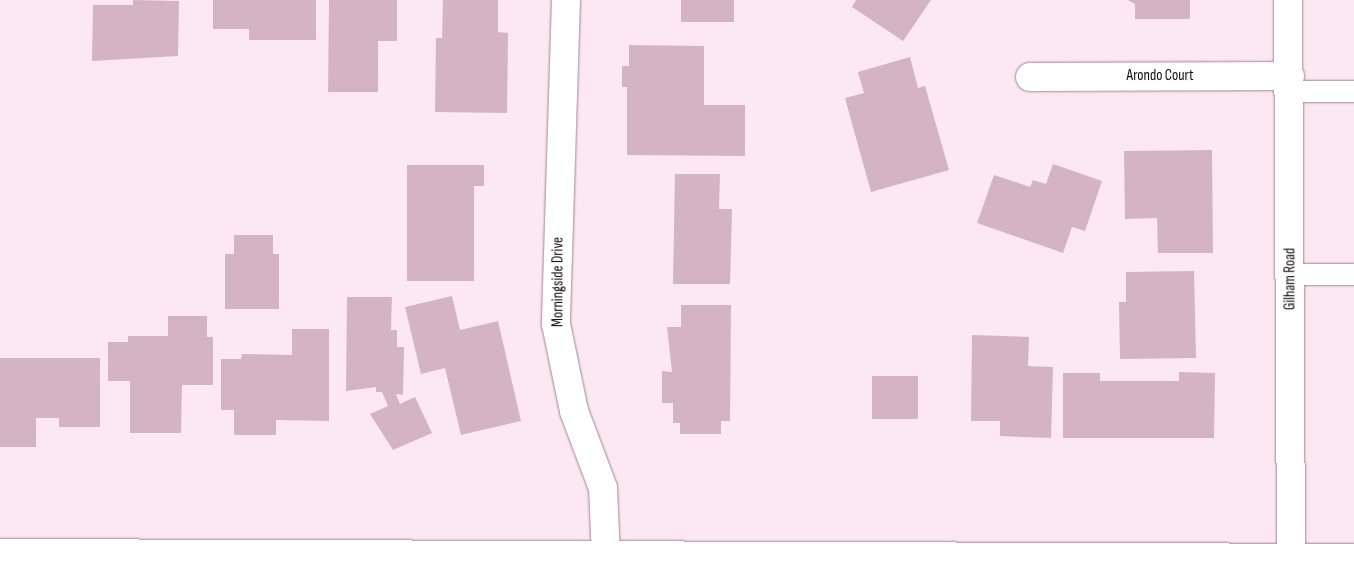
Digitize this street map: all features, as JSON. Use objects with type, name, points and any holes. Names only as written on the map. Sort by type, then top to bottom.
[{"type":"street","name":"Morningside Drive","points":[[566,0],[556,324],[571,402],[603,488],[606,557]]},
{"type":"street","name":"Gilham Road","points":[[1288,0],[1290,84],[1291,558]]},
{"type":"street","name":"Arondo Court","points":[[1030,77],[1290,84]]},
{"type":"street","points":[[0,553],[440,560],[606,557],[1354,558]]},
{"type":"lane","points":[[1290,84],[1354,91]]},
{"type":"lane","points":[[1290,274],[1354,274]]},
{"type":"building","points":[[133,0],[179,1],[178,56],[92,61],[93,5],[133,5]]},
{"type":"building","points":[[213,0],[316,0],[316,40],[249,40],[249,29],[213,29]]},
{"type":"building","points":[[329,0],[397,0],[397,41],[378,41],[378,92],[328,92]]},
{"type":"building","points":[[443,0],[498,0],[498,32],[508,33],[507,113],[435,112],[436,38],[442,38]]},
{"type":"building","points":[[681,0],[734,0],[734,22],[681,22]]},
{"type":"building","points":[[856,0],[931,0],[903,41],[852,7]]},
{"type":"building","points":[[1128,0],[1190,0],[1190,19],[1135,19],[1135,4]]},
{"type":"building","points":[[629,45],[704,46],[704,105],[745,105],[745,156],[627,155],[627,87],[622,87],[622,66],[629,66]]},
{"type":"building","points":[[910,57],[918,88],[925,86],[949,170],[871,192],[845,98],[864,93],[858,72]]},
{"type":"building","points":[[1212,150],[1213,253],[1158,253],[1157,218],[1125,219],[1124,151]]},
{"type":"building","points":[[1053,164],[1102,181],[1085,231],[1072,227],[1063,253],[977,223],[994,175],[1030,187],[1033,180],[1046,184]]},
{"type":"building","points":[[407,165],[484,165],[484,186],[474,186],[474,281],[407,281]]},
{"type":"building","points":[[675,174],[720,174],[719,209],[732,209],[730,284],[673,284]]},
{"type":"building","points":[[234,235],[273,235],[273,254],[279,254],[279,309],[225,309],[225,254],[234,254]]},
{"type":"building","points":[[1194,271],[1196,358],[1120,359],[1119,302],[1126,302],[1126,272]]},
{"type":"building","points":[[452,296],[460,330],[498,321],[521,421],[461,435],[445,368],[421,374],[405,307]]},
{"type":"building","points":[[347,297],[392,297],[391,330],[397,330],[397,347],[404,347],[403,395],[396,394],[400,404],[415,397],[432,433],[393,450],[370,414],[388,406],[382,392],[376,392],[376,387],[346,391]]},
{"type":"building","points":[[681,305],[731,305],[730,421],[721,421],[721,434],[680,434],[680,423],[673,423],[673,403],[662,403],[662,371],[672,372],[667,327],[681,327]]},
{"type":"building","points":[[168,316],[207,316],[207,337],[213,337],[213,385],[182,385],[181,433],[130,433],[130,381],[108,381],[108,342],[128,342],[128,336],[168,336]]},
{"type":"building","points":[[292,329],[329,329],[329,421],[276,420],[276,435],[234,435],[234,410],[221,410],[221,359],[241,359],[242,354],[292,355]]},
{"type":"building","points":[[972,335],[1029,337],[1028,366],[1053,367],[1051,438],[1000,436],[1000,421],[971,421]]},
{"type":"building","points":[[0,358],[100,358],[100,427],[59,427],[59,418],[36,418],[36,447],[0,447]]},
{"type":"building","points":[[1179,372],[1215,373],[1214,438],[1063,438],[1063,373],[1100,373],[1100,381],[1179,381]]},
{"type":"building","points":[[872,376],[918,376],[918,419],[872,419]]}]
